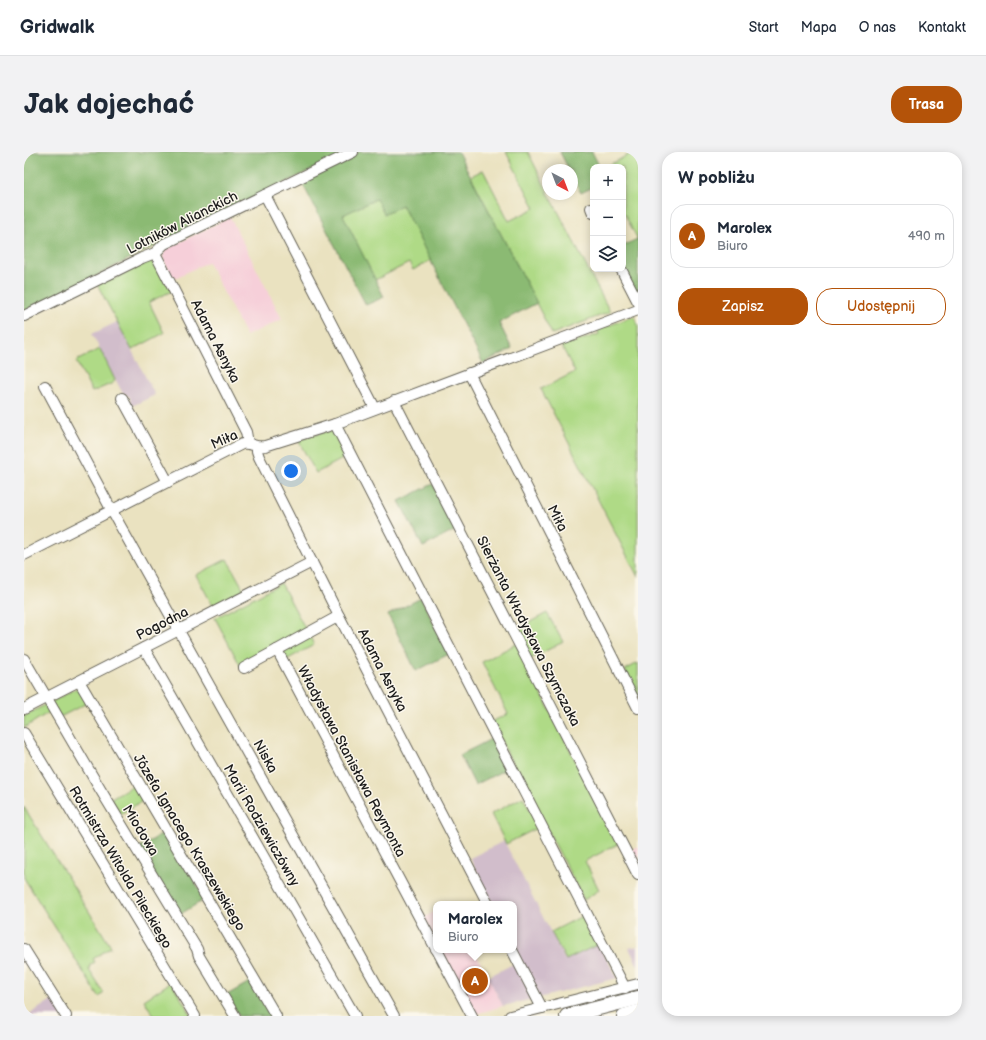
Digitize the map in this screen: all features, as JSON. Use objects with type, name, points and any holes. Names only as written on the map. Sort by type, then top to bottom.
[{"type":"highway","points":[[567,1016],[638,998]]},
{"type":"highway","points":[[624,1016],[638,1012]]},
{"type":"street","name":"Lotników Alianckich","points":[[24,316],[155,253],[164,244],[353,152]]},
{"type":"street","points":[[265,196],[375,408]]},
{"type":"street","name":"Adama Asnyka","points":[[155,253],[246,432],[248,443]]},
{"type":"street","points":[[623,272],[638,302]]},
{"type":"street","name":"Miła","points":[[24,555],[242,444],[248,443],[258,447],[288,440],[335,424],[638,310]]},
{"type":"street","name":"Miła","points":[[469,373],[638,708]]},
{"type":"street","name":"Niska","points":[[44,386],[112,511],[394,1016]]},
{"type":"street","points":[[122,398],[168,482]]},
{"type":"street","name":"Sierżanta Władysława Szymczaka","points":[[394,401],[638,875]]},
{"type":"street","points":[[335,424],[625,988]]},
{"type":"street","name":"Adama Asnyka","points":[[258,447],[257,451],[259,457],[486,901]]},
{"type":"street","name":"Pogodna","points":[[24,709],[312,562]]},
{"type":"street","points":[[244,668],[340,616]]},
{"type":"street","name":"Marii Rodziewiczówny","points":[[144,648],[355,1016]]},
{"type":"street","name":"Władysława Stanisława Reymonta","points":[[277,650],[433,943]]},
{"type":"street","name":"Miodowa","points":[[24,658],[46,698],[197,949],[199,956],[235,1016]]},
{"type":"street","name":"Józefa Ignacego Kraszewskiego","points":[[79,681],[276,1016]]},
{"type":"street","name":"Rotmistrza Witolda Pileckiego","points":[[24,733],[195,1016]]},
{"type":"street","points":[[24,949],[66,1016]]},
{"type":"street","name":"Władysława Stanisława Reymonta","points":[[438,953],[472,1016]]},
{"type":"street","points":[[514,953],[542,1008]]},
{"type":"street","points":[[510,1016],[638,984]]},
{"type":"shaded area","points":[[230,217],[282,319],[246,336],[208,262],[173,279],[162,257],[166,249]]},
{"type":"shaded area","points":[[117,322],[155,395],[130,407],[130,397],[123,394],[92,334]]},
{"type":"shaded area","points":[[504,841],[565,960],[599,944],[617,978],[539,998],[517,953],[517,901],[491,901],[470,858]]},
{"type":"shaded area","points":[[638,846],[638,868],[629,851]]},
{"type":"shaded area","points":[[433,913],[433,939],[422,919]]},
{"type":"shaded area","points":[[638,946],[638,966],[629,948]]},
{"type":"shaded area","points":[[441,953],[476,953],[503,1006],[476,1014]]},
{"type":"shaded area","points":[[515,963],[533,999],[503,1006],[488,977]]},
{"type":"shaded area","points":[[53,999],[63,1016],[27,1016]]},
{"type":"green space","points":[[24,152],[348,152],[24,312]]},
{"type":"green space","points":[[359,152],[458,152],[537,303],[499,323],[512,349],[483,363],[402,205],[384,214],[376,199],[343,215],[384,297],[366,305],[301,181]]},
{"type":"green space","points":[[506,152],[528,152],[542,180],[542,200],[552,200],[610,312],[552,334],[471,176],[483,170],[509,221],[535,208]]},
{"type":"green space","points":[[560,152],[592,152],[598,164],[590,164],[590,188],[581,193],[578,187],[578,164],[566,164]]},
{"type":"green space","points":[[634,152],[638,158],[638,240],[626,217],[626,164],[611,164]]},
{"type":"green space","points":[[376,199],[402,205],[431,260],[413,270],[409,263],[375,280],[342,215]]},
{"type":"green space","points":[[637,239],[638,240],[638,299],[624,272],[626,272],[626,244]]},
{"type":"green space","points":[[145,260],[158,263],[172,291],[149,302],[164,333],[132,350],[97,284],[109,278],[115,279],[121,276],[123,271]]},
{"type":"green space","points":[[634,316],[638,325],[638,577],[541,389],[575,372],[560,343],[571,340],[572,343],[599,334],[597,330]]},
{"type":"green space","points":[[100,349],[115,380],[113,383],[92,392],[76,361]]},
{"type":"green space","points":[[331,430],[335,431],[348,456],[316,473],[298,440]]},
{"type":"green space","points":[[433,484],[456,530],[423,547],[399,501]]},
{"type":"green space","points":[[227,559],[244,590],[213,606],[196,575]]},
{"type":"green space","points":[[281,583],[307,632],[241,667],[215,618]]},
{"type":"green space","points":[[421,598],[449,654],[416,671],[388,615]]},
{"type":"green space","points":[[547,613],[563,642],[530,659],[515,630]]},
{"type":"green space","points":[[310,637],[314,645],[286,660],[284,651]]},
{"type":"green space","points":[[516,644],[618,844],[585,861],[599,890],[584,900],[491,722],[508,714],[482,662]]},
{"type":"green space","points":[[638,663],[638,697],[625,670]]},
{"type":"green space","points":[[79,687],[89,702],[60,717],[51,702]]},
{"type":"green space","points":[[47,704],[51,711],[24,728],[24,716]]},
{"type":"green space","points":[[493,738],[508,768],[475,785],[460,755]]},
{"type":"green space","points":[[137,783],[146,799],[120,814],[111,798]]},
{"type":"green space","points":[[523,797],[539,827],[506,844],[491,814]]},
{"type":"green space","points":[[24,807],[111,947],[93,959],[95,962],[90,965],[89,970],[104,993],[99,997],[24,878]]},
{"type":"green space","points":[[166,832],[205,899],[179,915],[138,848]]},
{"type":"green space","points":[[584,915],[599,944],[566,960],[551,932]]},
{"type":"green space","points":[[253,980],[274,1016],[239,1016],[227,995]]},
{"type":"green space","points":[[171,982],[192,1016],[154,1016],[144,1000]]},
{"type":"place","name":"Marolex","points":[[475,981]]}]
